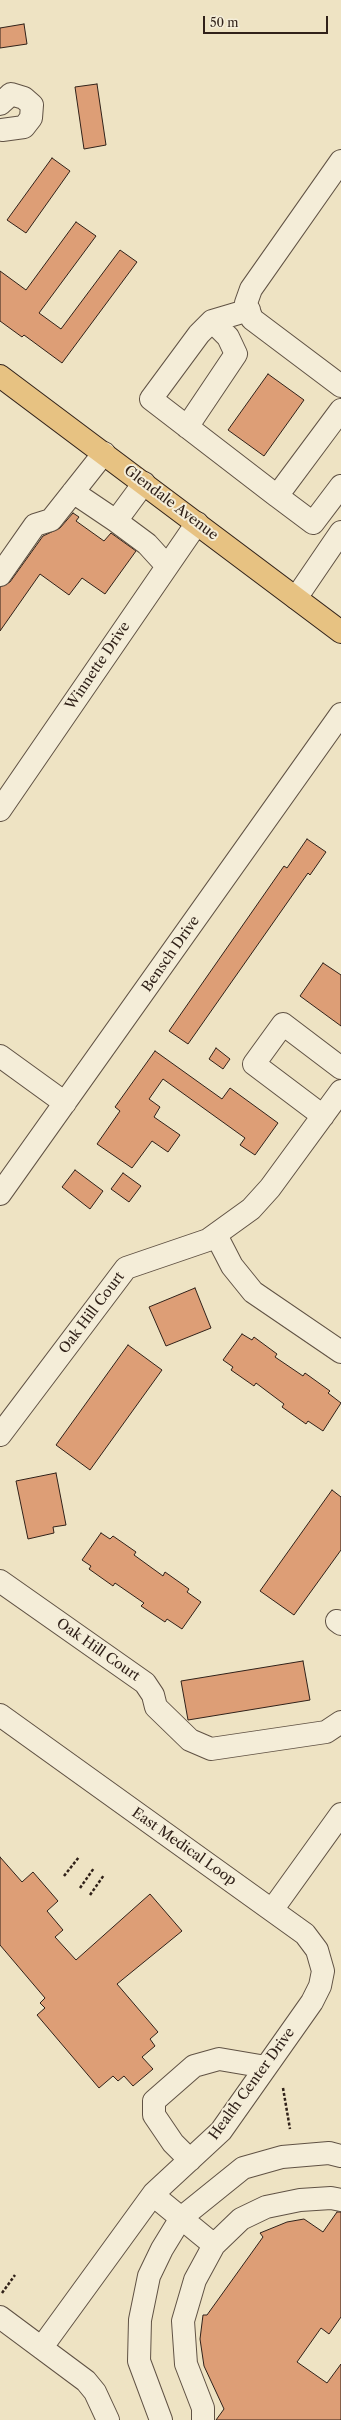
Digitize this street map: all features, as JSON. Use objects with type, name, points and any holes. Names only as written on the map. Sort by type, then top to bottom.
[{"type":"main road","name":"Glendale Avenue","points":[[0,376],[341,632]]},
{"type":"street","points":[[0,104],[11,94],[24,98],[32,105],[31,118],[24,127],[1,129]]},
{"type":"street","points":[[341,162],[251,289],[246,303],[252,319],[341,386]]},
{"type":"street","points":[[249,310],[212,321],[199,334],[151,399],[313,523],[341,486]]},
{"type":"street","points":[[187,427],[236,354],[228,337],[212,321]]},
{"type":"street","points":[[277,496],[340,414]]},
{"type":"street","points":[[0,575],[35,525],[51,520],[104,453]]},
{"type":"street","points":[[116,521],[144,483]]},
{"type":"street","points":[[73,492],[147,544],[167,566]]},
{"type":"street","name":"Winnette Drive","points":[[0,810],[197,523]]},
{"type":"street","points":[[296,598],[341,532]]},
{"type":"street","name":"Bensch Drive","points":[[0,1194],[341,714]]},
{"type":"street","points":[[323,1116],[254,1064],[283,1024],[341,1068]]},
{"type":"street","points":[[0,1056],[65,1103]]},
{"type":"street","name":"Oak Hill Court","points":[[0,1434],[126,1268],[208,1240],[216,1236],[251,1209],[270,1188],[341,1091]]},
{"type":"street","points":[[216,1236],[232,1266],[253,1292],[341,1352]]},
{"type":"street","name":"Oak Hill Court","points":[[0,1581],[145,1683],[153,1695],[156,1707],[190,1740],[211,1749],[326,1732],[341,1722]]},
{"type":"street","name":"East Medical Loop","points":[[0,1715],[272,1910]]},
{"type":"street","points":[[272,1910],[341,1814]]},
{"type":"street","name":"Health Center Drive","points":[[42,2347],[153,2195],[220,2131],[312,2002],[322,1977],[321,1960],[315,1945],[305,1934],[272,1910]]},
{"type":"street","points":[[190,2160],[174,2143],[154,2115],[154,2101],[194,2066],[219,2059],[266,2067]]},
{"type":"street","points":[[161,2420],[139,2361],[140,2320],[149,2276],[162,2249],[181,2218],[243,2168],[282,2157],[329,2153],[341,2156]]},
{"type":"street","points":[[153,2195],[214,2245]]},
{"type":"street","points":[[203,2420],[203,2408],[186,2364],[183,2320],[195,2280],[214,2245],[241,2219],[266,2207],[300,2200],[331,2198],[341,2200]]},
{"type":"street","points":[[0,2317],[42,2347],[91,2386],[108,2420]]},
{"type":"path","points":[[64,1876],[79,1857]]},
{"type":"path","points":[[80,1888],[94,1868]]},
{"type":"path","points":[[90,1895],[104,1875]]},
{"type":"path","points":[[282,2088],[290,2129]]},
{"type":"path","points":[[2,2294],[15,2275]]},
{"type":"building","points":[[24,24],[27,44],[0,48],[0,28]]},
{"type":"building","points":[[97,84],[106,145],[84,149],[75,87]]},
{"type":"building","points":[[52,158],[70,171],[26,233],[7,220]]},
{"type":"building","points":[[76,222],[96,236],[39,313],[61,329],[120,250],[137,262],[62,363],[24,335],[22,337],[0,321],[0,271],[26,290]]},
{"type":"building","points":[[268,374],[304,400],[264,456],[228,430]]},
{"type":"building","points":[[73,513],[79,517],[76,521],[104,541],[111,533],[136,551],[105,594],[82,578],[69,595],[40,574],[0,631],[0,587],[10,582],[43,536],[60,528]]},
{"type":"building","points":[[307,839],[326,852],[310,875],[308,873],[188,1044],[169,1031],[284,866],[287,868]]},
{"type":"building","points":[[323,963],[341,975],[341,1026],[300,996]]},
{"type":"building","points":[[216,1048],[230,1059],[223,1069],[209,1059]]},
{"type":"building","points":[[155,1051],[222,1099],[230,1088],[278,1123],[255,1155],[240,1145],[245,1138],[163,1079],[149,1099],[160,1107],[154,1117],[180,1135],[168,1152],[152,1141],[132,1168],[97,1144],[120,1111],[115,1107]]},
{"type":"building","points":[[75,1170],[103,1191],[90,1209],[62,1187]]},
{"type":"building","points":[[123,1173],[141,1186],[129,1202],[111,1189]]},
{"type":"building","points":[[195,1288],[211,1328],[166,1346],[149,1307]]},
{"type":"building","points":[[242,1334],[252,1340],[254,1337],[277,1354],[275,1357],[303,1376],[305,1373],[330,1391],[328,1393],[341,1403],[323,1431],[308,1421],[306,1424],[282,1407],[284,1404],[256,1383],[254,1386],[231,1370],[233,1367],[223,1360]]},
{"type":"building","points":[[128,1345],[162,1370],[90,1470],[56,1445]]},
{"type":"building","points":[[56,1473],[66,1525],[53,1527],[54,1533],[28,1539],[16,1481]]},
{"type":"building","points":[[332,1490],[341,1497],[341,1550],[294,1615],[260,1591]]},
{"type":"building","points":[[101,1533],[110,1539],[113,1536],[136,1552],[134,1555],[163,1576],[165,1572],[189,1589],[187,1592],[201,1602],[182,1629],[167,1619],[165,1622],[141,1606],[144,1603],[115,1583],[113,1586],[89,1569],[91,1566],[82,1560]]},
{"type":"building","points":[[303,1661],[310,1700],[188,1720],[181,1681]]},
{"type":"building","points":[[0,1857],[22,1882],[33,1872],[58,1901],[47,1911],[63,1930],[55,1937],[76,1960],[150,1894],[182,1931],[117,1984],[158,2032],[150,2039],[155,2046],[142,2057],[153,2069],[133,2086],[124,2076],[118,2081],[113,2076],[99,2088],[37,2015],[45,2008],[40,2003],[45,1998],[0,1945]]},
{"type":"building","points":[[337,2212],[341,2212],[341,2317],[329,2334],[321,2328],[297,2362],[327,2383],[341,2364],[341,2420],[216,2420],[224,2409],[204,2366],[200,2339],[203,2315],[207,2315],[263,2237],[260,2233],[287,2222],[304,2219],[323,2232]]}]
